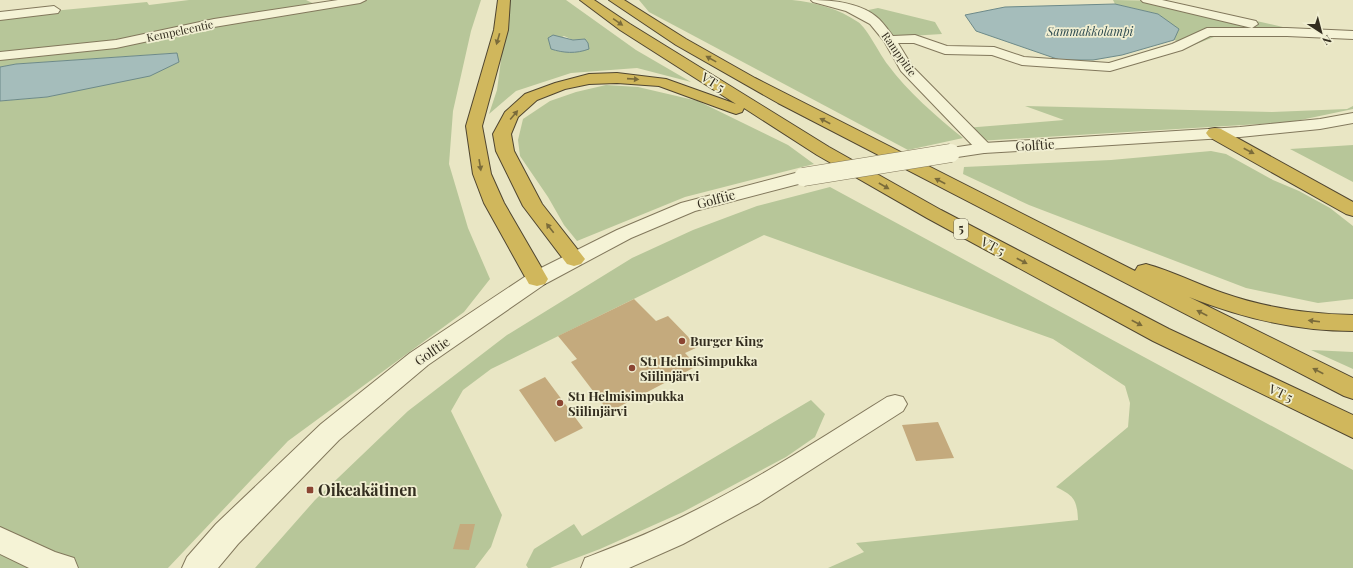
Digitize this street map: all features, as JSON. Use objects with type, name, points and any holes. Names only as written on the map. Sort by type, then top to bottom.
[{"type":"highway","points":[[504,0],[501,30],[474,126],[482,174],[494,203],[537,279]]},
{"type":"highway","name":"VT 5","points":[[586,0],[625,27],[823,151],[934,214],[1161,336],[1353,427]]},
{"type":"highway","name":"VT 5","points":[[615,0],[685,45],[811,114],[975,199],[1353,389]]},
{"type":"highway","points":[[574,259],[533,206],[505,151],[502,134],[512,116],[531,97],[560,86],[589,80],[618,78],[661,82],[732,107],[823,151]]},
{"type":"highway","points":[[1240,132],[1353,193]]},
{"type":"highway","points":[[1215,133],[1353,210]]},
{"type":"highway","points":[[975,199],[1153,274],[1228,302],[1284,318],[1353,323]]},
{"type":"street","name":"Kempeleentie","points":[[0,56],[116,44],[214,23],[360,0]]},
{"type":"street","name":"Ramppitie","points":[[817,0],[859,12],[874,20],[890,40],[906,68],[984,148]]},
{"type":"street","points":[[1147,0],[1287,32]]},
{"type":"street","points":[[0,16],[54,10]]},
{"type":"street","points":[[890,40],[915,39],[945,50],[994,51],[1022,61],[1110,67],[1177,47],[1196,39],[1207,32],[1287,32],[1353,35]]},
{"type":"street","name":"Golftie","points":[[198,568],[227,534],[330,432],[419,359],[537,279],[624,234],[688,207],[803,177],[984,148],[1240,132],[1320,124],[1353,118]]},
{"type":"street","points":[[595,568],[615,561],[685,530],[815,455],[895,404]]},
{"type":"street","points":[[0,540],[52,565],[64,568]]},
{"type":"green space","points":[[189,0],[306,0],[321,7],[360,0],[481,0],[471,31],[453,111],[449,164],[468,228],[490,279],[464,312],[288,441],[168,568],[0,568],[0,101],[47,97],[179,62],[176,53],[16,64],[0,67],[0,16],[147,2],[149,5]]},
{"type":"green space","points":[[509,0],[566,0],[636,50],[691,82],[637,68],[571,73],[516,91],[489,114],[497,90]],"holes":[[[564,36],[573,40],[584,39],[583,51],[561,52],[551,49],[550,43]]]},
{"type":"green space","points":[[639,0],[792,0],[818,4],[843,13],[862,25],[885,61],[913,94],[963,138],[908,150],[649,12]]},
{"type":"green space","points":[[1113,0],[1168,1],[1296,30],[1353,30],[1353,38],[1219,35],[1191,46],[1174,40],[1178,29],[1158,14],[1115,4]]},
{"type":"green space","points":[[878,8],[935,22],[942,34],[910,36],[890,40],[859,12]]},
{"type":"green space","points":[[606,85],[638,87],[698,101],[788,145],[814,164],[685,197],[577,241],[564,225],[548,197],[520,156],[518,140],[523,119],[550,101],[576,92]]},
{"type":"green space","points":[[1025,106],[1272,112],[1347,109],[1353,106],[1353,109],[1291,122],[978,141],[965,128],[1064,120]]},
{"type":"green space","points":[[1353,145],[1353,182],[1290,149]]},
{"type":"green space","points":[[1211,151],[1226,154],[1273,180],[1299,191],[1330,208],[1353,226],[1353,299],[1318,303],[1246,288],[1029,205],[963,174],[964,167],[1111,160]]},
{"type":"green space","points":[[830,187],[1353,470],[1353,568],[828,568],[864,552],[856,543],[1078,520],[1077,507],[1071,496],[1056,487],[1128,427],[1130,403],[1125,386],[1053,339],[764,235],[491,369],[463,390],[451,411],[502,515],[491,547],[475,568],[255,568],[315,500],[408,411],[507,335],[632,258],[693,230],[757,206]]},
{"type":"green space","points":[[1311,350],[1353,352],[1353,369]]},
{"type":"green space","points":[[811,400],[825,414],[815,437],[786,457],[683,512],[600,549],[550,568],[528,568],[526,565],[534,549],[574,524],[582,536]]},
{"type":"water","name":"Sammakkolampi","points":[[1115,4],[1158,14],[1179,29],[1174,40],[1122,55],[1093,60],[1060,60],[976,31],[965,15],[1005,7]]},
{"type":"water","points":[[553,35],[573,40],[585,39],[588,43],[589,49],[579,52],[570,52],[551,49],[548,38]]},
{"type":"water","points":[[177,53],[179,62],[150,76],[47,97],[0,101],[0,67],[16,64]]},
{"type":"building","points":[[634,299],[656,321],[668,316],[698,347],[685,353],[697,366],[609,412],[571,362],[577,359],[558,336]]},
{"type":"building","points":[[545,377],[583,428],[555,442],[519,390]]},
{"type":"building","points":[[938,422],[954,458],[916,461],[902,425]]},
{"type":"building","points":[[460,524],[475,524],[469,550],[453,549]]},
{"type":"place","name":"Burger King","points":[[682,341]]},
{"type":"place","name":"St1 HelmiSimpukka Siilinjärvi","points":[[632,368]]},
{"type":"place","name":"St1 Helmisimpukka Siilinjärvi","points":[[560,403]]},
{"type":"place","name":"Oikeakätinen","points":[[310,490]]}]
